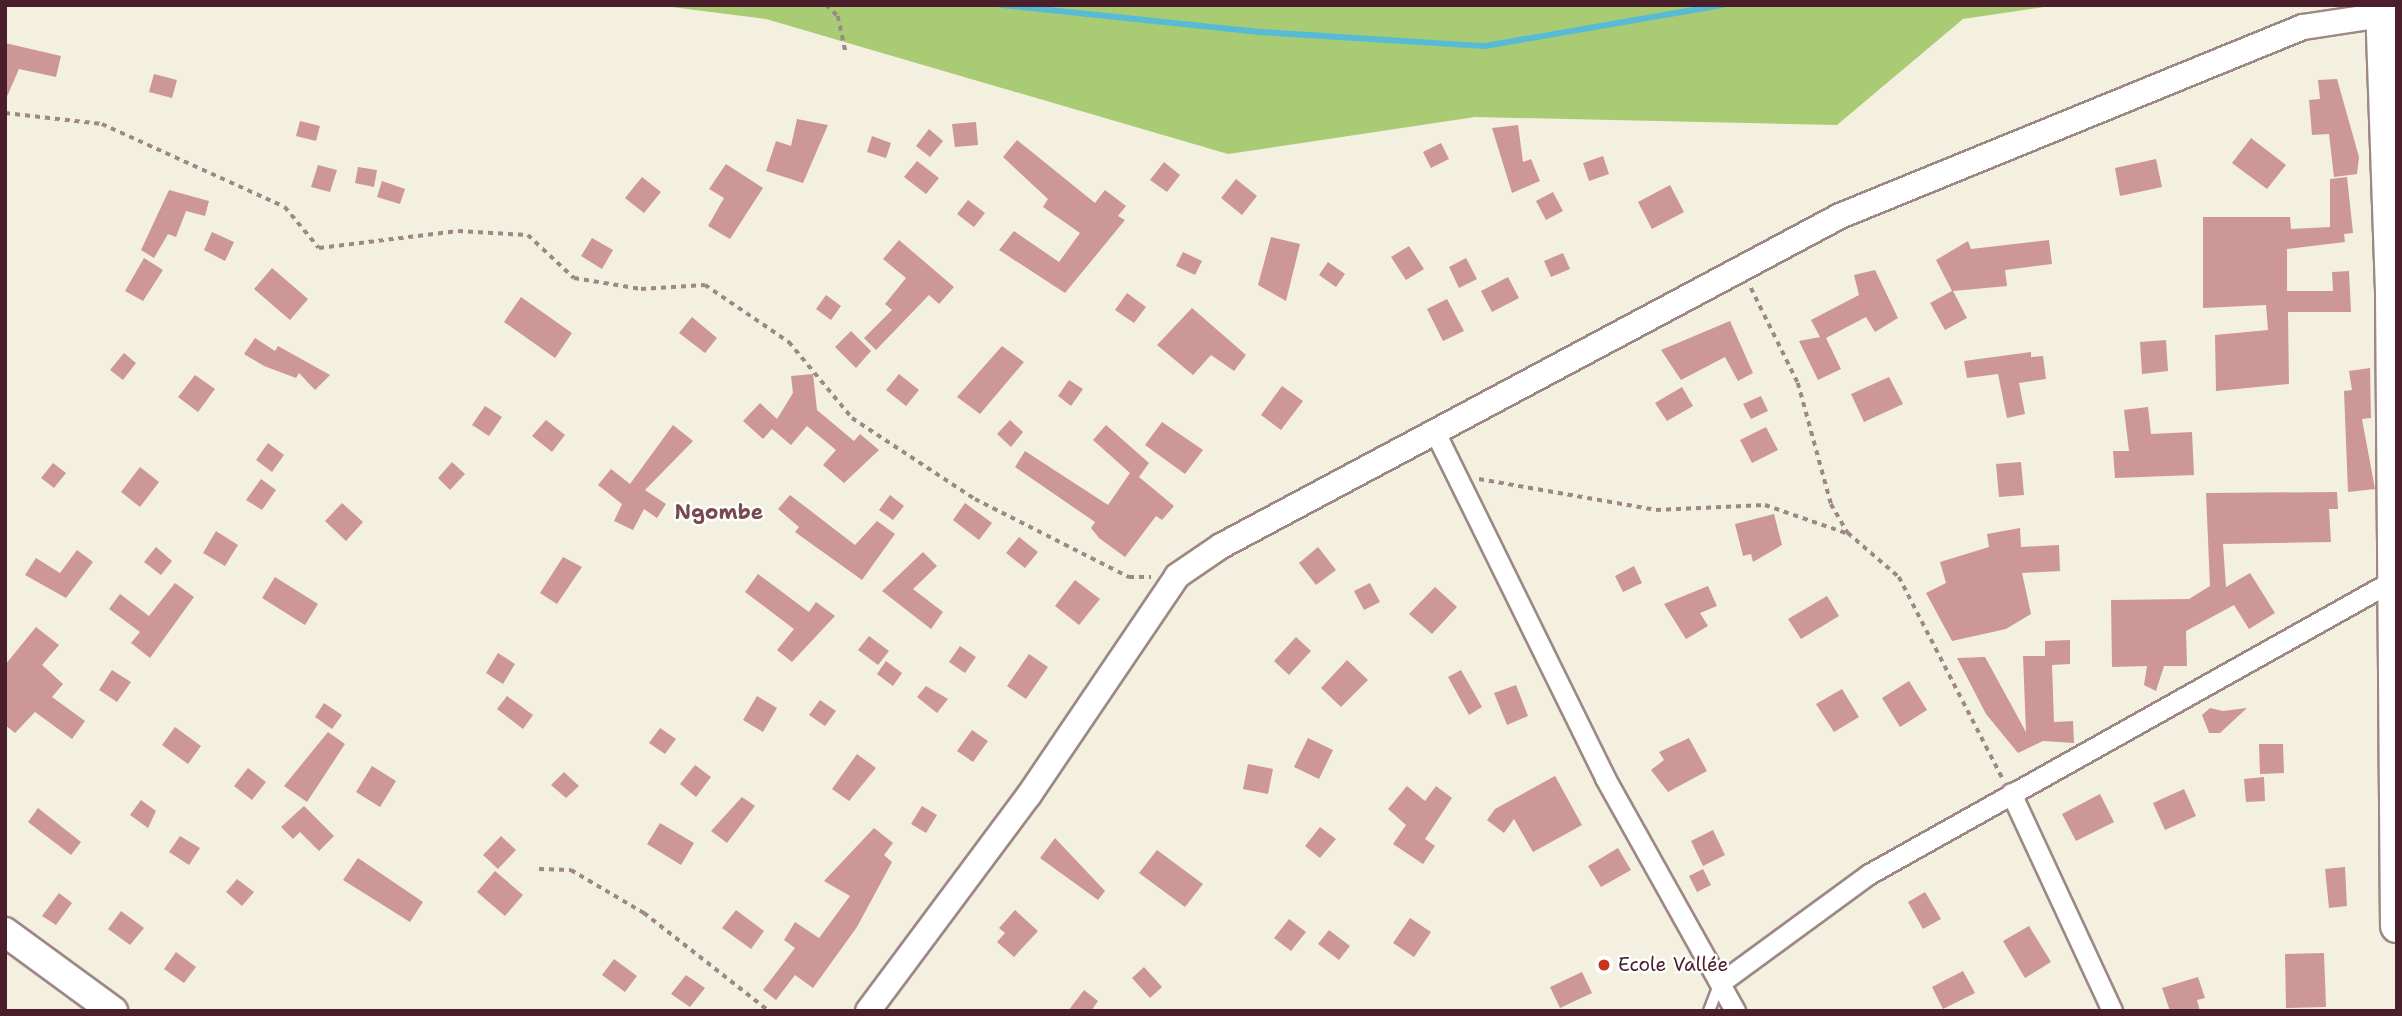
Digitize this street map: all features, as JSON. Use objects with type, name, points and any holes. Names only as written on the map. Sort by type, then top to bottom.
[{"type":"main road","points":[[2387,12],[2394,291],[2395,479],[2392,581],[2397,926]]},
{"type":"main road","points":[[5,932],[113,1011]]},
{"type":"street","points":[[868,1011],[1029,794],[1177,576],[1291,506],[1840,216],[2196,67],[2303,27],[2387,12]]},
{"type":"street","points":[[1435,432],[1605,778],[1735,1011]]},
{"type":"street","points":[[1720,984],[1869,873],[2392,581]]},
{"type":"street","points":[[2011,793],[2112,1011]]},
{"type":"lane","points":[[1709,1011],[1720,984]]},
{"type":"path","points":[[826,5],[838,16],[846,53]]},
{"type":"path","points":[[5,113],[102,124],[285,208],[320,247],[458,230],[528,235],[574,278],[641,289],[705,285],[789,342],[852,418],[975,499],[1129,578],[1177,576]]},
{"type":"path","points":[[1741,267],[1798,383],[1831,504],[1847,533],[1899,577],[2011,793]]},
{"type":"path","points":[[1458,475],[1656,510],[1765,505],[1847,533]]},
{"type":"path","points":[[539,869],[571,870],[644,914],[769,1011]]},
{"type":"green space","points":[[656,5],[2058,5],[1963,19],[1837,125],[1475,117],[1228,154],[766,19]]},
{"type":"building","points":[[5,43],[61,56],[56,77],[19,69],[5,101]]},
{"type":"building","points":[[154,74],[177,80],[172,98],[149,92]]},
{"type":"building","points":[[2337,79],[2359,157],[2357,174],[2334,177],[2329,134],[2312,135],[2309,100],[2320,99],[2318,80]]},
{"type":"building","points":[[797,119],[828,125],[803,183],[766,171],[776,141],[791,146]]},
{"type":"building","points":[[300,121],[320,126],[316,141],[296,136]]},
{"type":"building","points":[[976,122],[978,145],[955,147],[952,124]]},
{"type":"building","points":[[1518,125],[1523,162],[1531,159],[1540,181],[1512,193],[1492,128]]},
{"type":"building","points":[[929,129],[943,141],[930,157],[916,146]]},
{"type":"building","points":[[872,136],[891,143],[886,158],[867,152]]},
{"type":"building","points":[[2251,138],[2286,165],[2267,189],[2232,163]]},
{"type":"building","points":[[1017,140],[1095,203],[1105,190],[1126,206],[1118,216],[1125,220],[1065,293],[999,250],[1014,231],[1059,262],[1080,233],[1043,207],[1048,199],[1003,157]]},
{"type":"building","points":[[1441,143],[1449,159],[1431,168],[1423,152]]},
{"type":"building","points":[[1603,156],[1609,174],[1589,181],[1583,163]]},
{"type":"building","points":[[2156,159],[2162,187],[2120,196],[2115,168]]},
{"type":"building","points":[[917,161],[939,178],[926,194],[904,177]]},
{"type":"building","points":[[1164,162],[1180,175],[1167,192],[1150,180]]},
{"type":"building","points":[[726,164],[763,188],[730,239],[708,226],[724,198],[709,189]]},
{"type":"building","points":[[318,165],[337,170],[330,192],[311,187]]},
{"type":"building","points":[[358,167],[377,170],[374,187],[355,183]]},
{"type":"building","points":[[642,177],[661,192],[644,213],[625,198]]},
{"type":"building","points":[[2347,177],[2353,233],[2344,234],[2345,242],[2287,249],[2287,291],[2333,291],[2332,272],[2349,271],[2351,312],[2288,312],[2289,384],[2216,391],[2215,335],[2268,330],[2266,305],[2203,308],[2203,217],[2290,217],[2291,229],[2330,227],[2330,179]]},
{"type":"building","points":[[1236,179],[1257,196],[1242,215],[1221,198]]},
{"type":"building","points":[[382,181],[405,189],[400,204],[377,197]]},
{"type":"building","points":[[1670,185],[1684,212],[1652,229],[1638,202]]},
{"type":"building","points":[[169,190],[209,201],[205,216],[186,211],[176,237],[168,234],[154,258],[141,250]]},
{"type":"building","points":[[1553,192],[1563,211],[1546,220],[1536,201]]},
{"type":"building","points":[[968,200],[985,213],[974,227],[957,214]]},
{"type":"building","points":[[212,232],[234,242],[225,261],[204,250]]},
{"type":"building","points":[[1271,237],[1300,244],[1286,301],[1258,285]]},
{"type":"building","points":[[592,238],[613,250],[602,269],[581,256]]},
{"type":"building","points":[[899,240],[954,287],[939,304],[929,295],[876,350],[864,338],[892,310],[885,304],[906,278],[883,259]]},
{"type":"building","points":[[2049,240],[2052,264],[2005,270],[2007,286],[1953,291],[1967,318],[1945,330],[1930,303],[1952,291],[1936,260],[1968,241],[1971,249]]},
{"type":"building","points":[[1409,246],[1424,269],[1406,280],[1391,257]]},
{"type":"building","points":[[1183,252],[1202,261],[1195,275],[1176,266]]},
{"type":"building","points":[[1563,253],[1570,269],[1551,277],[1544,261]]},
{"type":"building","points":[[144,258],[163,270],[143,301],[125,291]]},
{"type":"building","points":[[1466,258],[1477,279],[1459,288],[1449,267]]},
{"type":"building","points":[[1328,262],[1345,274],[1336,287],[1319,275]]},
{"type":"building","points":[[272,268],[308,299],[290,320],[254,289]]},
{"type":"building","points":[[1875,270],[1898,318],[1875,332],[1866,317],[1826,338],[1841,369],[1818,380],[1799,341],[1820,337],[1811,320],[1859,295],[1854,275]]},
{"type":"building","points":[[1508,277],[1519,298],[1492,312],[1481,291]]},
{"type":"building","points":[[1127,293],[1146,307],[1134,323],[1115,310]]},
{"type":"building","points":[[826,295],[841,306],[831,320],[816,309]]},
{"type":"building","points":[[521,297],[572,333],[555,358],[504,322]]},
{"type":"building","points":[[1447,299],[1464,331],[1443,341],[1427,309]]},
{"type":"building","points":[[1192,308],[1246,355],[1234,371],[1211,355],[1193,375],[1157,345]]},
{"type":"building","points":[[692,317],[717,338],[705,353],[679,333]]},
{"type":"building","points":[[1730,321],[1753,373],[1738,381],[1725,357],[1681,380],[1661,350]]},
{"type":"building","points":[[851,331],[871,351],[856,368],[835,347]]},
{"type":"building","points":[[255,338],[275,351],[278,346],[330,375],[315,390],[299,373],[296,378],[264,366],[244,354]]},
{"type":"building","points":[[2166,340],[2168,371],[2142,374],[2140,342]]},
{"type":"building","points":[[1002,346],[1024,362],[980,414],[957,397]]},
{"type":"building","points":[[2031,352],[2031,357],[2043,356],[2046,379],[2019,383],[2025,414],[2007,418],[1998,374],[1967,378],[1964,361]]},
{"type":"building","points":[[124,353],[136,363],[123,380],[110,370]]},
{"type":"building","points":[[2370,368],[2371,418],[2362,419],[2375,489],[2348,492],[2344,391],[2352,390],[2349,371]]},
{"type":"building","points":[[813,374],[817,410],[854,441],[860,434],[879,450],[844,483],[823,465],[836,450],[807,426],[791,445],[772,429],[763,439],[743,421],[760,403],[777,419],[793,393],[791,376]]},
{"type":"building","points":[[899,374],[919,390],[906,406],[886,390]]},
{"type":"building","points":[[195,375],[215,389],[198,412],[178,397]]},
{"type":"building","points":[[1889,377],[1903,404],[1864,422],[1851,394]]},
{"type":"building","points":[[1069,380],[1083,389],[1071,406],[1058,396]]},
{"type":"building","points":[[1282,386],[1303,401],[1281,430],[1261,415]]},
{"type":"building","points":[[1682,387],[1693,406],[1667,421],[1655,403]]},
{"type":"building","points":[[1761,396],[1768,411],[1751,419],[1743,404]]},
{"type":"building","points":[[485,406],[502,417],[489,436],[472,425]]},
{"type":"building","points":[[2148,407],[2151,434],[2192,432],[2194,475],[2115,478],[2113,451],[2129,451],[2124,410]]},
{"type":"building","points":[[546,420],[565,435],[552,452],[532,436]]},
{"type":"building","points":[[1010,420],[1023,432],[1011,447],[997,434]]},
{"type":"building","points":[[1162,422],[1203,450],[1185,474],[1145,445]]},
{"type":"building","points":[[673,425],[693,441],[645,490],[666,504],[657,518],[644,509],[633,530],[614,521],[622,504],[598,485],[611,469],[630,484]]},
{"type":"building","points":[[1106,425],[1149,463],[1139,477],[1174,506],[1162,520],[1156,516],[1125,557],[1099,538],[1091,528],[1095,522],[1015,467],[1025,451],[1108,505],[1130,473],[1093,440]]},
{"type":"building","points":[[1766,427],[1778,450],[1752,463],[1740,440]]},
{"type":"building","points":[[268,443],[284,455],[272,472],[256,460]]},
{"type":"building","points":[[452,462],[465,474],[450,490],[438,478]]},
{"type":"building","points":[[2021,462],[2024,495],[1999,497],[1996,464]]},
{"type":"building","points":[[53,463],[66,473],[54,488],[41,478]]},
{"type":"building","points":[[140,467],[159,482],[140,507],[121,492]]},
{"type":"building","points":[[261,479],[276,490],[262,510],[246,500]]},
{"type":"building","points":[[2337,492],[2338,509],[2329,509],[2331,542],[2223,544],[2226,587],[2250,573],[2275,613],[2249,629],[2234,605],[2186,631],[2187,666],[2164,666],[2156,691],[2144,685],[2147,666],[2112,667],[2111,600],[2189,599],[2210,586],[2206,493]]},
{"type":"building","points":[[790,495],[855,545],[877,521],[895,534],[862,580],[795,532],[799,527],[778,509]]},
{"type":"building","points":[[890,495],[904,506],[893,520],[879,510]]},
{"type":"building","points":[[342,503],[363,522],[346,541],[325,521]]},
{"type":"building","points":[[965,503],[992,523],[979,540],[953,520]]},
{"type":"building","points":[[1774,514],[1782,545],[1753,562],[1751,554],[1743,556],[1735,524]]},
{"type":"building","points":[[2020,528],[2021,547],[2059,545],[2060,571],[2022,573],[2031,614],[2006,629],[1952,641],[1926,593],[1946,583],[1940,562],[1989,547],[1987,534]]},
{"type":"building","points":[[216,531],[238,545],[225,566],[203,553]]},
{"type":"building","points":[[1019,537],[1038,552],[1025,568],[1006,553]]},
{"type":"building","points":[[156,547],[172,561],[161,575],[144,562]]},
{"type":"building","points":[[1318,547],[1336,570],[1316,585],[1299,563]]},
{"type":"building","points":[[77,550],[93,562],[66,598],[25,575],[36,558],[60,573]]},
{"type":"building","points":[[923,552],[937,566],[913,589],[943,612],[931,629],[882,591]]},
{"type":"building","points":[[563,557],[582,567],[557,604],[540,593]]},
{"type":"building","points":[[1634,566],[1642,583],[1623,592],[1615,576]]},
{"type":"building","points":[[758,574],[809,612],[816,602],[835,616],[792,662],[777,650],[794,629],[745,592]]},
{"type":"building","points":[[275,577],[318,604],[305,625],[262,598]]},
{"type":"building","points":[[1075,580],[1100,599],[1079,625],[1055,606]]},
{"type":"building","points":[[175,583],[194,597],[150,658],[131,643],[140,632],[109,609],[120,594],[149,616]]},
{"type":"building","points":[[1370,583],[1380,602],[1364,610],[1354,591]]},
{"type":"building","points":[[1708,586],[1717,606],[1700,613],[1708,626],[1686,639],[1664,604]]},
{"type":"building","points":[[1435,587],[1457,607],[1432,634],[1409,614]]},
{"type":"building","points":[[1827,596],[1839,616],[1801,639],[1788,619]]},
{"type":"building","points":[[36,627],[59,645],[42,665],[63,684],[52,697],[85,721],[72,739],[35,712],[15,733],[5,725],[5,665]]},
{"type":"building","points":[[869,636],[889,651],[878,665],[858,650]]},
{"type":"building","points":[[1296,637],[1311,651],[1289,675],[1274,661]]},
{"type":"building","points":[[2070,640],[2070,664],[2052,665],[2054,722],[2073,721],[2074,743],[2043,741],[2018,753],[1986,714],[1957,658],[1985,657],[2026,732],[2023,656],[2045,656],[2045,641]]},
{"type":"building","points":[[960,646],[976,657],[965,673],[949,662]]},
{"type":"building","points":[[498,653],[515,664],[503,684],[486,673]]},
{"type":"building","points":[[1029,654],[1048,667],[1026,699],[1007,686]]},
{"type":"building","points":[[1347,660],[1368,680],[1341,707],[1321,688]]},
{"type":"building","points":[[886,661],[902,673],[893,686],[877,674]]},
{"type":"building","points":[[112,670],[131,682],[117,702],[99,690]]},
{"type":"building","points":[[1461,670],[1482,707],[1469,715],[1448,677]]},
{"type":"building","points":[[1909,681],[1927,710],[1900,727],[1882,698]]},
{"type":"building","points":[[1516,685],[1528,716],[1507,725],[1494,693]]},
{"type":"building","points":[[926,686],[948,699],[937,713],[917,697]]},
{"type":"building","points":[[1842,689],[1859,717],[1834,732],[1816,704]]},
{"type":"building","points":[[507,696],[533,715],[523,729],[497,709]]},
{"type":"building","points":[[757,696],[777,708],[763,732],[743,720]]},
{"type":"building","points":[[820,700],[836,711],[825,726],[809,715]]},
{"type":"building","points":[[324,703],[342,715],[332,729],[315,717]]},
{"type":"building","points":[[2210,708],[2223,711],[2247,708],[2220,733],[2209,733],[2202,715]]},
{"type":"building","points":[[175,727],[201,746],[188,764],[162,745]]},
{"type":"building","points":[[660,728],[676,739],[665,754],[649,743]]},
{"type":"building","points":[[972,730],[988,741],[973,762],[957,751]]},
{"type":"building","points":[[328,732],[345,744],[307,802],[284,786]]},
{"type":"building","points":[[1308,738],[1333,750],[1319,779],[1294,767]]},
{"type":"building","points":[[1689,738],[1707,771],[1668,792],[1651,770],[1664,760],[1659,752]]},
{"type":"building","points":[[2259,744],[2283,744],[2284,773],[2260,774]]},
{"type":"building","points":[[857,754],[876,768],[849,801],[832,789]]},
{"type":"building","points":[[1248,764],[1273,769],[1268,794],[1243,789]]},
{"type":"building","points":[[695,765],[711,777],[696,797],[680,784]]},
{"type":"building","points":[[372,766],[396,781],[380,807],[356,792]]},
{"type":"building","points":[[248,768],[266,782],[252,800],[234,786]]},
{"type":"building","points":[[564,772],[579,786],[566,798],[551,785]]},
{"type":"building","points":[[1555,776],[1582,825],[1533,852],[1514,819],[1504,833],[1487,820],[1495,809]]},
{"type":"building","points":[[2264,777],[2265,801],[2246,802],[2244,779]]},
{"type":"building","points":[[1407,786],[1425,801],[1436,786],[1452,798],[1425,839],[1435,846],[1423,864],[1393,844],[1406,825],[1388,809]]},
{"type":"building","points":[[2184,789],[2196,816],[2165,830],[2153,803]]},
{"type":"building","points":[[2100,794],[2114,822],[2076,841],[2062,814]]},
{"type":"building","points":[[742,797],[755,806],[727,843],[711,831]]},
{"type":"building","points":[[141,800],[156,811],[148,828],[130,815]]},
{"type":"building","points":[[304,806],[334,836],[319,851],[300,832],[293,839],[281,827]]},
{"type":"building","points":[[922,806],[937,815],[926,833],[911,824]]},
{"type":"building","points":[[38,808],[81,842],[71,855],[28,822]]},
{"type":"building","points":[[660,823],[694,843],[681,865],[647,844]]},
{"type":"building","points":[[1320,827],[1336,839],[1320,858],[1305,846]]},
{"type":"building","points":[[874,828],[893,843],[884,855],[892,862],[857,927],[813,988],[795,975],[776,1000],[763,990],[795,948],[784,940],[795,922],[819,938],[850,896],[824,881]]},
{"type":"building","points":[[1713,830],[1725,855],[1703,866],[1691,841]]},
{"type":"building","points":[[180,836],[200,848],[189,865],[169,852]]},
{"type":"building","points":[[501,836],[516,850],[498,869],[483,855]]},
{"type":"building","points":[[1055,838],[1105,891],[1098,900],[1040,858]]},
{"type":"building","points":[[1618,848],[1631,870],[1601,887],[1588,866]]},
{"type":"building","points":[[1157,850],[1203,884],[1185,907],[1139,873]]},
{"type":"building","points":[[358,858],[423,902],[410,922],[343,880]]},
{"type":"building","points":[[2345,867],[2347,906],[2329,908],[2325,869]]},
{"type":"building","points":[[1703,869],[1711,885],[1697,892],[1689,876]]},
{"type":"building","points":[[495,871],[523,895],[505,916],[477,892]]},
{"type":"building","points":[[237,879],[254,892],[242,906],[226,892]]},
{"type":"building","points":[[1925,892],[1941,919],[1923,929],[1908,902]]},
{"type":"building","points":[[59,893],[72,903],[56,925],[42,916]]},
{"type":"building","points":[[736,910],[764,931],[751,949],[722,928]]},
{"type":"building","points":[[1015,910],[1038,931],[1014,957],[997,942],[1005,933],[999,928]]},
{"type":"building","points":[[121,911],[144,928],[130,945],[108,929]]},
{"type":"building","points":[[1410,918],[1431,932],[1414,957],[1393,943]]},
{"type":"building","points":[[1289,919],[1306,932],[1291,951],[1274,938]]},
{"type":"building","points":[[2029,926],[2051,962],[2025,978],[2003,941]]},
{"type":"building","points":[[1329,930],[1350,946],[1339,960],[1318,944]]},
{"type":"building","points":[[176,952],[196,967],[184,983],[164,969]]},
{"type":"building","points":[[2324,953],[2326,1007],[2286,1008],[2285,954]]},
{"type":"building","points":[[614,959],[637,976],[625,992],[602,975]]},
{"type":"building","points":[[1144,967],[1162,987],[1150,998],[1132,978]]},
{"type":"building","points":[[1963,971],[1975,993],[1943,1009],[1932,987]]},
{"type":"building","points":[[1582,972],[1592,993],[1560,1008],[1550,987]]},
{"type":"building","points":[[686,975],[705,988],[690,1007],[671,994]]},
{"type":"building","points":[[2198,977],[2205,998],[2197,1000],[2200,1011],[2170,1011],[2162,988]]},
{"type":"building","points":[[1084,990],[1098,1001],[1091,1011],[1068,1011]]},
{"type":"waterway","points":[[1002,5],[1260,32],[1485,46],[1723,5]]},
{"type":"place","name":"Ecole Vallée","points":[[1604,965]]},
{"type":"district","name":"Ngombe","points":[[719,512]]}]
